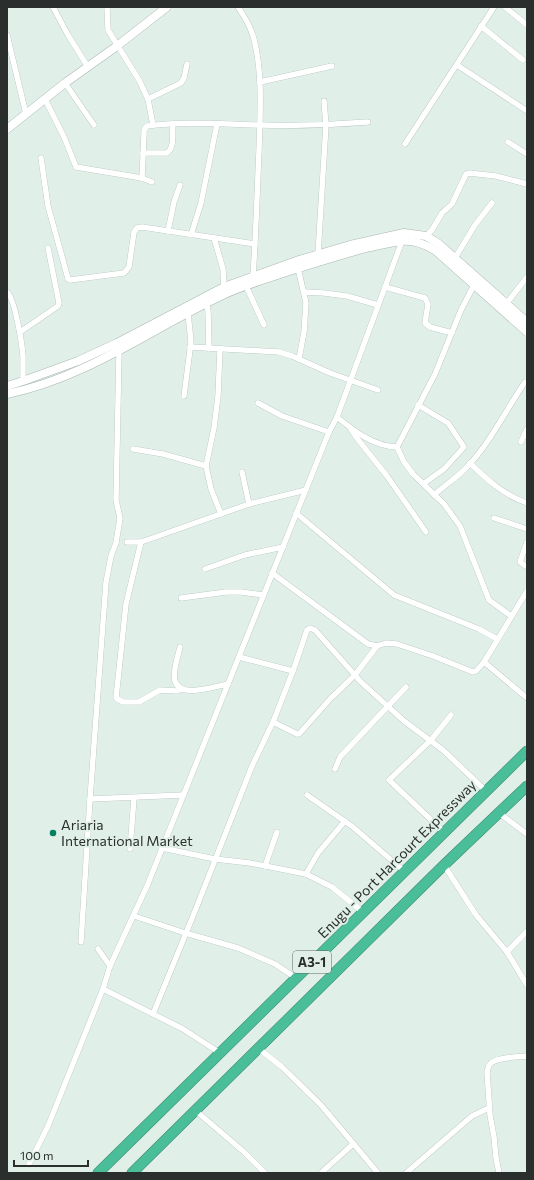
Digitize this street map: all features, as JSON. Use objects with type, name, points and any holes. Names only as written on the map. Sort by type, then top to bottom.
[{"type":"highway","name":"Enugu - Port Harcourt Expressway","points":[[98,1173],[527,751]]},
{"type":"highway","name":"A3-1","points":[[132,1173],[444,865],[527,786]]},
{"type":"main road","points":[[7,129],[65,83],[117,46],[167,7]]},
{"type":"main road","points":[[7,386],[78,361],[224,287],[252,276],[318,254],[404,233],[426,236],[439,244],[527,322]]},
{"type":"main road","points":[[7,394],[20,392],[77,372],[119,352],[150,333],[224,294],[298,268],[350,252],[402,241],[423,243],[436,251],[527,332]]},
{"type":"street","points":[[54,7],[88,67]]},
{"type":"street","points":[[107,7],[108,30],[139,80],[148,99],[153,125]]},
{"type":"street","points":[[238,7],[254,38],[258,58],[260,82],[260,125],[255,244],[252,276]]},
{"type":"street","points":[[405,144],[494,7]]},
{"type":"street","points":[[505,7],[527,25]]},
{"type":"street","points":[[481,26],[523,60]]},
{"type":"street","points":[[7,36],[26,114]]},
{"type":"street","points":[[148,99],[181,83],[184,78],[187,64]]},
{"type":"street","points":[[457,65],[527,111]]},
{"type":"street","points":[[260,82],[332,66]]},
{"type":"street","points":[[65,83],[94,125]]},
{"type":"street","points":[[45,99],[64,137],[76,167],[142,178],[152,182]]},
{"type":"street","points":[[318,254],[326,125],[324,101]]},
{"type":"street","points":[[142,178],[144,130],[147,126],[188,123],[326,125],[368,122]]},
{"type":"street","points":[[143,153],[167,154],[172,147],[173,124]]},
{"type":"street","points":[[191,235],[201,203],[217,124]]},
{"type":"street","points":[[508,142],[527,154]]},
{"type":"street","points":[[40,158],[48,206],[67,275],[70,280],[124,273],[128,267],[134,232],[137,228],[142,227],[255,244]]},
{"type":"street","points":[[426,236],[432,230],[442,213],[452,204],[466,174],[496,176],[527,184]]},
{"type":"street","points":[[168,231],[174,202],[180,185]]},
{"type":"street","points":[[455,258],[475,226],[492,203]]},
{"type":"street","points":[[214,238],[223,269],[224,287]]},
{"type":"street","points":[[29,1164],[48,1126],[103,989],[110,966],[134,916],[296,513],[337,416],[402,241]]},
{"type":"street","points":[[20,332],[58,306],[59,303],[48,248]]},
{"type":"street","points":[[298,268],[305,292],[306,303],[304,332],[299,359]]},
{"type":"street","points":[[506,304],[527,277]]},
{"type":"street","points":[[396,447],[435,374],[461,310],[474,285]]},
{"type":"street","points":[[246,286],[264,325]]},
{"type":"street","points":[[385,286],[425,298],[428,304],[425,323],[430,327],[452,333]]},
{"type":"street","points":[[7,292],[12,299],[20,332],[23,355],[23,381]]},
{"type":"street","points":[[305,292],[347,296],[378,305]]},
{"type":"street","points":[[203,305],[207,306],[208,311],[209,349]]},
{"type":"street","points":[[184,396],[190,348],[190,325],[188,313]]},
{"type":"street","points":[[190,348],[279,352],[330,373],[378,390]]},
{"type":"street","points":[[220,349],[218,396],[214,428],[206,466],[211,489],[220,514]]},
{"type":"street","points":[[81,942],[106,582],[111,556],[116,543],[120,518],[116,500],[119,352]]},
{"type":"street","points":[[434,495],[470,463],[494,433],[514,398],[525,382],[527,382]]},
{"type":"street","points":[[258,403],[282,416],[329,432]]},
{"type":"street","points":[[418,405],[448,423],[464,447],[444,469],[423,484]]},
{"type":"street","points":[[337,416],[351,429],[369,440],[384,446],[396,447]]},
{"type":"street","points":[[351,429],[387,476],[426,532]]},
{"type":"street","points":[[520,442],[527,429]]},
{"type":"street","points":[[396,447],[404,462],[423,484],[444,504],[460,526],[487,597],[492,603],[511,616]]},
{"type":"street","points":[[134,450],[163,454],[189,460],[206,466]]},
{"type":"street","points":[[470,463],[501,491],[527,503]]},
{"type":"street","points":[[242,472],[249,504]]},
{"type":"street","points":[[127,542],[141,542],[249,504],[306,490]]},
{"type":"street","points":[[296,513],[394,595],[479,629],[497,639]]},
{"type":"street","points":[[494,518],[527,529]]},
{"type":"street","points":[[141,542],[126,604],[116,698],[123,702],[139,702],[163,690],[174,691],[182,689]]},
{"type":"street","points":[[527,542],[520,562],[527,567]]},
{"type":"street","points":[[205,569],[245,555],[283,547]]},
{"type":"street","points":[[272,573],[368,644],[377,646],[386,643],[397,644],[473,672],[476,671],[484,662],[527,591]]},
{"type":"street","points":[[181,598],[226,592],[241,592],[263,595]]},
{"type":"street","points":[[153,1014],[252,766],[273,722],[306,633],[310,628],[315,630],[355,675],[404,721],[443,750],[486,791]]},
{"type":"street","points":[[273,722],[299,734],[355,675],[377,646]]},
{"type":"street","points":[[180,647],[175,672],[175,681],[182,689],[188,691],[228,684]]},
{"type":"street","points":[[239,657],[293,671]]},
{"type":"street","points":[[484,662],[527,698]]},
{"type":"street","points":[[335,769],[340,757],[389,707],[406,687]]},
{"type":"street","points":[[444,832],[389,780],[431,740],[451,715]]},
{"type":"street","points":[[307,794],[345,821],[404,871]]},
{"type":"street","points":[[90,799],[183,795]]},
{"type":"street","points":[[130,850],[134,798]]},
{"type":"street","points":[[499,813],[527,834]]},
{"type":"street","points":[[306,874],[318,853],[345,821]]},
{"type":"street","points":[[266,866],[277,832]]},
{"type":"street","points":[[162,848],[215,859],[266,866],[306,874],[332,887],[363,912]]},
{"type":"street","points":[[444,865],[476,915],[507,952],[527,985]]},
{"type":"street","points":[[134,916],[185,933],[238,948],[275,964],[296,978]]},
{"type":"street","points":[[507,952],[527,931]]},
{"type":"street","points":[[98,949],[110,966]]},
{"type":"street","points":[[103,989],[183,1029],[220,1053]]},
{"type":"street","points":[[258,1048],[282,1067],[321,1105],[378,1173]]},
{"type":"street","points":[[500,1173],[496,1158],[487,1072],[489,1066],[493,1062],[502,1059],[527,1056]]},
{"type":"street","points":[[406,1173],[472,1116],[490,1108]]},
{"type":"street","points":[[195,1110],[244,1152],[265,1173]]},
{"type":"street","points":[[321,1173],[353,1144]]},
{"type":"place","name":"Ariaria International Market","points":[[53,833]]}]
